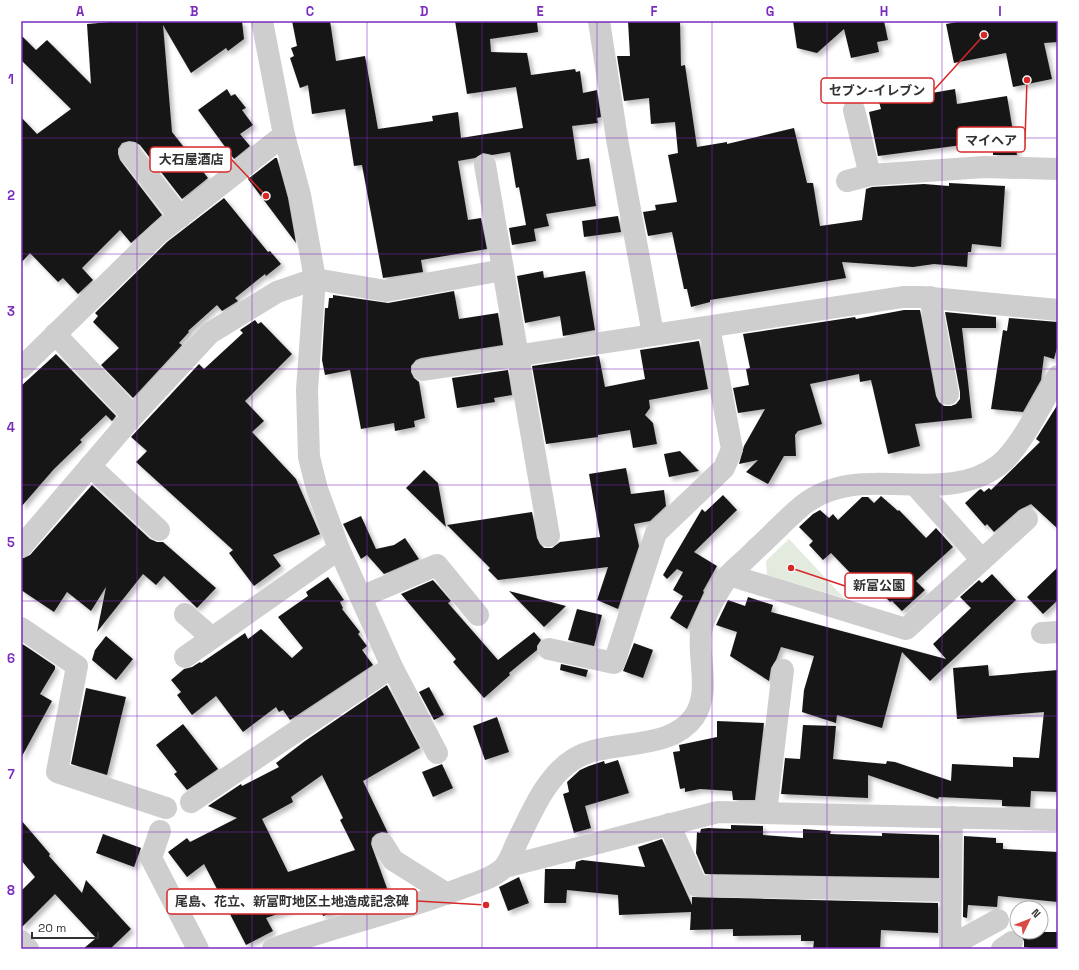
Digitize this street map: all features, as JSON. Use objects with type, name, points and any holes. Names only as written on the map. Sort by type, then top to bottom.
[{"type":"street","points":[[262,21],[284,135],[300,195],[315,279],[307,390],[309,457],[317,489],[339,549],[392,667],[437,753]]},
{"type":"street","points":[[600,21],[617,139],[653,334]]},
{"type":"street","points":[[854,110],[870,175]]},
{"type":"street","points":[[21,368],[156,236],[284,135]]},
{"type":"street","points":[[130,153],[180,216]]},
{"type":"street","points":[[485,165],[548,536]]},
{"type":"street","points":[[847,181],[870,175],[984,167],[1058,169]]},
{"type":"street","points":[[21,547],[133,416],[210,333],[277,292],[315,279],[386,291],[503,270]]},
{"type":"street","points":[[423,370],[903,297],[930,297],[1058,310]]},
{"type":"street","points":[[930,297],[948,394]]},
{"type":"street","points":[[549,649],[614,663],[656,533],[724,468],[732,449],[709,327]]},
{"type":"street","points":[[55,334],[133,416]]},
{"type":"street","points":[[505,868],[529,817],[554,776],[575,758],[599,750],[656,741],[680,729],[693,718],[701,702],[704,684],[701,631],[709,609],[729,575],[801,507],[816,496],[839,486],[874,484],[944,485],[976,478],[1000,464],[1018,442],[1058,376]]},
{"type":"street","points":[[90,466],[159,530]]},
{"type":"street","points":[[915,484],[982,560]]},
{"type":"street","points":[[729,575],[906,629],[1027,519]]},
{"type":"street","points":[[184,657],[339,549]]},
{"type":"street","points":[[361,597],[437,565],[478,615]]},
{"type":"street","points":[[185,614],[212,638]]},
{"type":"street","points":[[21,628],[77,666],[57,772],[166,808]]},
{"type":"street","points":[[191,802],[392,667]]},
{"type":"street","points":[[766,813],[783,670]]},
{"type":"street","points":[[273,949],[324,940],[485,879],[505,868],[718,812],[1058,820]]},
{"type":"street","points":[[952,817],[950,946],[998,920]]},
{"type":"street","points":[[669,824],[697,886],[951,891]]},
{"type":"street","points":[[160,831],[152,858],[198,949]]},
{"type":"street","points":[[383,844],[393,860],[447,894]]},
{"type":"street","points":[[21,941],[28,949]]},
{"type":"shaded area","points":[[789,539],[844,598],[767,575],[766,561]]},
{"type":"building","points":[[122,21],[242,21],[244,39],[228,51],[226,48],[191,73],[163,25],[172,132],[208,178],[182,199],[140,145],[129,141],[122,143],[118,149],[120,160],[162,215],[131,243],[120,230],[82,268],[93,280],[78,294],[63,278],[58,282],[30,253],[21,263],[21,117],[37,134],[71,109],[21,60],[21,35],[36,50],[47,40],[91,84],[87,24]]},
{"type":"building","points":[[292,21],[330,21],[336,61],[365,56],[378,129],[433,121],[432,116],[458,112],[461,138],[523,128],[516,87],[467,94],[455,21],[537,21],[538,32],[490,39],[491,52],[527,53],[531,75],[575,69],[576,72],[580,71],[583,93],[597,90],[601,117],[597,118],[598,123],[572,126],[577,160],[589,158],[596,206],[546,214],[549,226],[534,229],[536,241],[512,245],[509,228],[526,225],[519,187],[516,188],[510,152],[492,155],[483,153],[475,158],[458,161],[468,220],[481,218],[487,249],[421,260],[423,272],[383,278],[362,165],[354,166],[345,109],[312,114],[308,85],[300,88],[290,58],[294,56],[291,48],[297,46]]},
{"type":"building","points":[[628,21],[680,21],[681,66],[685,65],[697,147],[727,142],[727,144],[794,128],[807,183],[813,183],[820,226],[862,220],[866,189],[872,187],[924,184],[949,186],[949,183],[1005,186],[1001,247],[972,244],[971,252],[968,252],[967,267],[934,264],[913,267],[842,262],[846,278],[710,300],[710,302],[691,307],[687,289],[684,289],[672,232],[648,236],[643,212],[656,210],[655,205],[677,202],[668,155],[678,153],[675,122],[651,124],[649,98],[624,101],[617,56],[630,56]]},
{"type":"building","points":[[793,21],[884,21],[888,40],[877,42],[879,52],[851,58],[844,29],[817,53],[797,48]]},
{"type":"building","points":[[963,21],[1058,21],[1058,42],[1044,43],[1052,79],[1013,87],[1006,53],[954,63],[946,24]]},
{"type":"building","points":[[227,89],[231,96],[235,94],[246,108],[242,110],[253,125],[240,134],[250,146],[234,159],[198,110]]},
{"type":"building","points":[[955,89],[957,104],[1007,96],[1017,155],[993,155],[993,141],[878,156],[869,112],[881,109],[879,102]]},
{"type":"building","points":[[277,158],[288,198],[296,243],[248,179]]},
{"type":"building","points":[[224,198],[268,252],[270,251],[281,264],[266,276],[265,274],[235,298],[238,301],[222,311],[217,305],[188,331],[189,332],[179,343],[182,345],[133,398],[101,365],[119,348],[93,322],[98,316],[95,313],[167,242]]},
{"type":"building","points":[[618,216],[621,232],[584,237],[582,221]]},
{"type":"building","points":[[543,271],[544,278],[585,271],[595,330],[563,336],[560,316],[525,323],[517,276]]},
{"type":"building","points":[[454,291],[459,319],[498,313],[503,345],[416,360],[411,366],[411,372],[414,378],[419,382],[425,418],[414,421],[415,427],[395,431],[394,423],[361,429],[350,370],[325,375],[322,360],[325,308],[328,308],[329,298],[333,298],[333,295],[388,303]]},
{"type":"building","points":[[904,310],[920,310],[936,396],[939,402],[944,406],[956,404],[960,399],[945,312],[996,317],[996,328],[962,328],[972,418],[915,424],[920,446],[888,454],[871,380],[860,382],[859,374],[810,384],[822,424],[798,431],[795,435],[796,456],[784,456],[768,484],[746,472],[758,460],[739,464],[744,446],[765,409],[738,413],[733,388],[749,385],[746,369],[750,368],[743,334],[855,317],[856,319]]},
{"type":"building","points":[[1009,318],[1058,322],[1058,344],[1054,359],[1044,356],[1041,380],[1023,412],[991,409],[1003,330],[1007,331]]},
{"type":"building","points":[[255,320],[258,324],[261,322],[292,354],[245,401],[264,421],[252,432],[296,479],[320,534],[273,555],[281,566],[254,586],[229,553],[233,550],[136,462],[147,451],[131,437],[199,364],[204,369],[243,333],[240,330]]},
{"type":"building","points":[[699,341],[708,389],[649,400],[650,408],[645,415],[653,423],[657,444],[633,448],[630,430],[598,435],[598,437],[546,444],[532,366],[599,356],[605,387],[645,379],[640,350]]},
{"type":"building","points":[[56,354],[116,416],[112,421],[106,415],[80,440],[82,442],[54,469],[21,507],[21,386]]},
{"type":"building","points":[[508,370],[512,395],[494,398],[495,402],[457,408],[452,378]]},
{"type":"building","points":[[1058,404],[1058,529],[1031,504],[1019,510],[994,532],[987,524],[985,526],[965,503],[981,489],[984,492],[989,488],[991,490],[1040,442],[1036,439]]},
{"type":"building","points":[[680,451],[699,471],[669,477],[664,454]]},
{"type":"building","points":[[626,468],[631,494],[664,490],[666,506],[650,521],[634,524],[639,546],[618,609],[597,600],[608,567],[498,580],[488,570],[490,568],[447,525],[532,512],[537,538],[544,548],[552,548],[560,542],[600,537],[589,474]]},
{"type":"building","points":[[424,470],[438,483],[446,527],[406,488]]},
{"type":"building","points":[[92,485],[150,539],[157,542],[163,542],[216,588],[197,608],[164,576],[156,585],[143,574],[97,632],[106,587],[91,611],[67,592],[54,612],[21,590],[21,559],[30,555]]},
{"type":"building","points":[[723,495],[737,510],[694,552],[717,566],[703,591],[704,592],[687,629],[670,618],[683,596],[673,590],[683,572],[677,569],[667,579],[663,575],[702,509],[705,512]]},
{"type":"building","points":[[881,496],[898,511],[899,510],[926,538],[936,528],[953,547],[916,581],[925,590],[902,611],[892,601],[890,602],[863,573],[857,580],[831,553],[823,560],[809,545],[813,541],[799,527],[813,514],[820,510],[829,518],[833,514],[838,520],[862,497],[868,497],[874,503]]},
{"type":"building","points":[[361,516],[376,549],[394,545],[405,538],[419,559],[384,574],[367,555],[361,559],[343,524]]},
{"type":"building","points":[[1058,567],[1058,600],[1043,614],[1027,597]]},
{"type":"building","points":[[992,574],[1016,600],[930,681],[902,652],[882,728],[837,715],[836,723],[802,712],[804,690],[814,656],[781,647],[771,668],[769,681],[730,656],[737,632],[716,625],[728,600],[745,606],[748,597],[773,605],[771,612],[946,659],[933,644],[971,608],[960,597],[979,580],[982,583]]},
{"type":"building","points":[[328,577],[344,600],[340,602],[343,608],[342,609],[360,632],[358,634],[367,646],[362,650],[373,665],[290,720],[283,710],[279,712],[276,707],[243,732],[216,696],[192,715],[177,695],[181,692],[171,680],[184,669],[192,667],[200,662],[201,663],[245,633],[248,639],[261,629],[292,658],[303,648],[278,617],[308,596],[306,592]]},
{"type":"building","points":[[433,580],[451,601],[448,603],[498,660],[534,632],[541,640],[537,646],[537,650],[509,673],[510,675],[484,698],[453,662],[456,659],[401,594]]},
{"type":"building","points":[[509,591],[566,606],[544,627]]},
{"type":"building","points":[[577,609],[602,615],[594,646],[568,640]]},
{"type":"building","points":[[106,636],[133,659],[116,680],[92,660],[95,650]]},
{"type":"building","points":[[21,643],[55,666],[55,669],[40,694],[52,701],[21,758]]},
{"type":"building","points":[[634,643],[653,650],[643,678],[623,671]]},
{"type":"building","points":[[561,664],[588,670],[586,677],[560,670]]},
{"type":"building","points":[[988,665],[989,676],[1058,670],[1058,792],[1031,791],[1030,807],[1002,806],[1002,800],[939,797],[938,799],[868,775],[868,798],[781,794],[785,758],[800,759],[803,725],[836,726],[833,759],[886,764],[887,761],[895,762],[951,781],[952,764],[1013,767],[1013,757],[1039,758],[1044,712],[957,719],[953,668]]},
{"type":"building","points":[[387,685],[420,748],[363,781],[388,833],[382,832],[376,834],[372,838],[371,844],[388,891],[381,893],[383,900],[365,906],[364,902],[323,916],[318,900],[266,918],[273,931],[246,945],[204,864],[187,877],[168,852],[187,838],[190,842],[237,818],[208,806],[241,784],[242,786],[279,767],[276,763],[305,741]],"holes":[[[322,775],[343,818],[340,820],[355,850],[288,872],[262,819],[293,802],[291,797]]]},
{"type":"building","points":[[429,687],[444,715],[434,720],[419,692]]},
{"type":"building","points":[[86,688],[126,697],[107,775],[71,764]]},
{"type":"building","points":[[497,717],[509,752],[485,760],[473,726]]},
{"type":"building","points":[[717,721],[764,723],[755,800],[733,800],[732,791],[700,789],[685,792],[685,788],[680,789],[673,752],[680,751],[679,745],[717,737]]},
{"type":"building","points":[[183,724],[218,769],[187,790],[174,774],[177,772],[156,745]]},
{"type":"building","points":[[618,760],[629,793],[585,806],[591,828],[574,833],[563,794],[569,792],[567,782],[580,770],[589,766],[604,761],[605,764]]},
{"type":"building","points":[[442,764],[453,788],[433,797],[422,772]]},
{"type":"building","points":[[21,820],[50,854],[49,856],[82,893],[86,880],[131,929],[110,949],[83,949],[96,938],[55,894],[21,928],[21,891],[35,877],[21,860]]},
{"type":"building","points":[[731,825],[763,826],[763,835],[803,838],[803,829],[831,831],[830,834],[882,836],[882,833],[939,835],[939,878],[705,874],[696,853],[697,832],[700,833],[701,829],[708,828],[731,829]]},
{"type":"building","points":[[103,834],[141,848],[134,867],[96,853]]},
{"type":"building","points":[[964,836],[996,838],[996,843],[1003,843],[1003,849],[1058,852],[1058,902],[998,896],[997,907],[968,905],[967,918],[963,917]]},
{"type":"building","points":[[662,839],[692,905],[692,897],[938,903],[938,933],[881,930],[880,949],[813,949],[814,941],[801,941],[801,935],[733,936],[733,929],[690,930],[691,912],[619,915],[618,895],[567,890],[566,903],[544,903],[545,869],[575,869],[576,862],[582,860],[645,867],[638,847]]},
{"type":"building","points":[[519,877],[529,903],[508,911],[499,887]]},
{"type":"building","points":[[1049,932],[1058,932],[1058,949],[1037,949],[1024,947],[1024,941],[1049,940]]},
{"type":"place","name":"セブン-イレブン","points":[[984,35]]},
{"type":"place","name":"マイヘア","points":[[1027,80]]},
{"type":"place","name":"大石屋酒店","points":[[266,196]]},
{"type":"place","name":"新富公園","points":[[791,568]]},
{"type":"place","name":"尾島、花立、新富町地区土地造成記念碑","points":[[486,905]]}]
